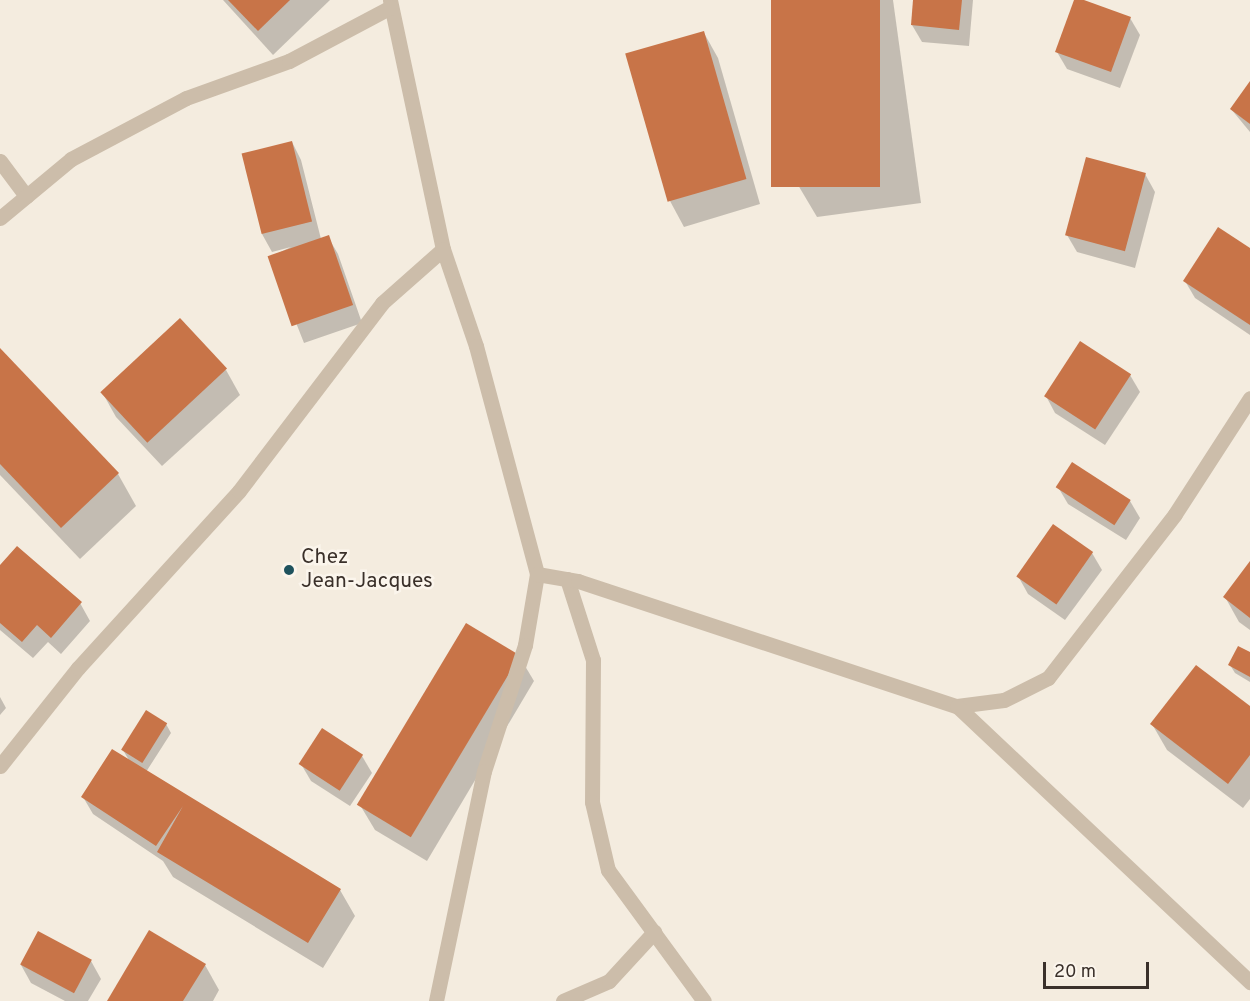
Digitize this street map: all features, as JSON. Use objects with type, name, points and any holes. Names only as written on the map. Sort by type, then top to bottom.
[{"type":"street","points":[[0,218],[71,159],[186,98],[289,61],[390,4],[443,249],[476,346],[537,574],[525,645],[484,771],[436,1001]]},
{"type":"street","points":[[0,161],[26,196]]},
{"type":"street","points":[[0,766],[78,668],[238,491],[382,303],[443,249]]},
{"type":"street","points":[[957,706],[1004,700],[1048,678],[1174,514],[1250,398]]},
{"type":"street","points":[[537,574],[567,579],[957,706],[1250,982]]},
{"type":"street","points":[[567,579],[593,660],[592,802],[608,870],[704,1001]]},
{"type":"street","points":[[562,1001],[609,981],[654,932]]},
{"type":"building","points":[[228,0],[290,0],[258,31]]},
{"type":"building","points":[[771,0],[880,0],[880,187],[771,187]]},
{"type":"building","points":[[913,0],[962,0],[959,30],[911,25]]},
{"type":"building","points":[[1074,0],[1084,0],[1131,17],[1111,72],[1055,52]]},
{"type":"building","points":[[704,31],[746,179],[668,202],[625,54]]},
{"type":"building","points":[[1250,81],[1250,124],[1230,109]]},
{"type":"building","points":[[292,141],[312,222],[262,234],[242,154]]},
{"type":"building","points":[[1086,157],[1146,173],[1125,251],[1065,235]]},
{"type":"building","points":[[1218,227],[1250,248],[1250,325],[1183,281]]},
{"type":"building","points":[[329,235],[353,305],[292,326],[268,256]]},
{"type":"building","points":[[180,318],[227,368],[147,443],[100,392]]},
{"type":"building","points":[[1080,341],[1131,374],[1095,430],[1044,396]]},
{"type":"building","points":[[0,348],[119,473],[61,528],[0,464]]},
{"type":"building","points":[[1072,462],[1131,500],[1114,525],[1056,487]]},
{"type":"building","points":[[1053,524],[1093,552],[1056,605],[1016,576]]},
{"type":"building","points":[[17,546],[82,602],[51,638],[37,625],[22,642],[0,623],[0,565]]},
{"type":"building","points":[[1250,561],[1250,618],[1223,597]]},
{"type":"building","points":[[466,623],[520,655],[411,837],[357,805]]},
{"type":"building","points":[[1238,646],[1250,652],[1250,677],[1228,665]]},
{"type":"building","points":[[1196,665],[1250,706],[1250,755],[1228,784],[1150,724]]},
{"type":"building","points":[[146,710],[167,723],[142,763],[121,750]]},
{"type":"building","points":[[322,728],[363,755],[340,791],[299,764]]},
{"type":"building","points":[[112,749],[341,889],[308,943],[157,852],[183,806],[156,846],[81,797]]},
{"type":"building","points":[[149,930],[206,964],[183,1001],[107,1001]]},
{"type":"building","points":[[38,931],[92,960],[74,993],[20,965]]},
{"type":"place","name":"Chez Jean-Jacques","points":[[289,570]]}]
